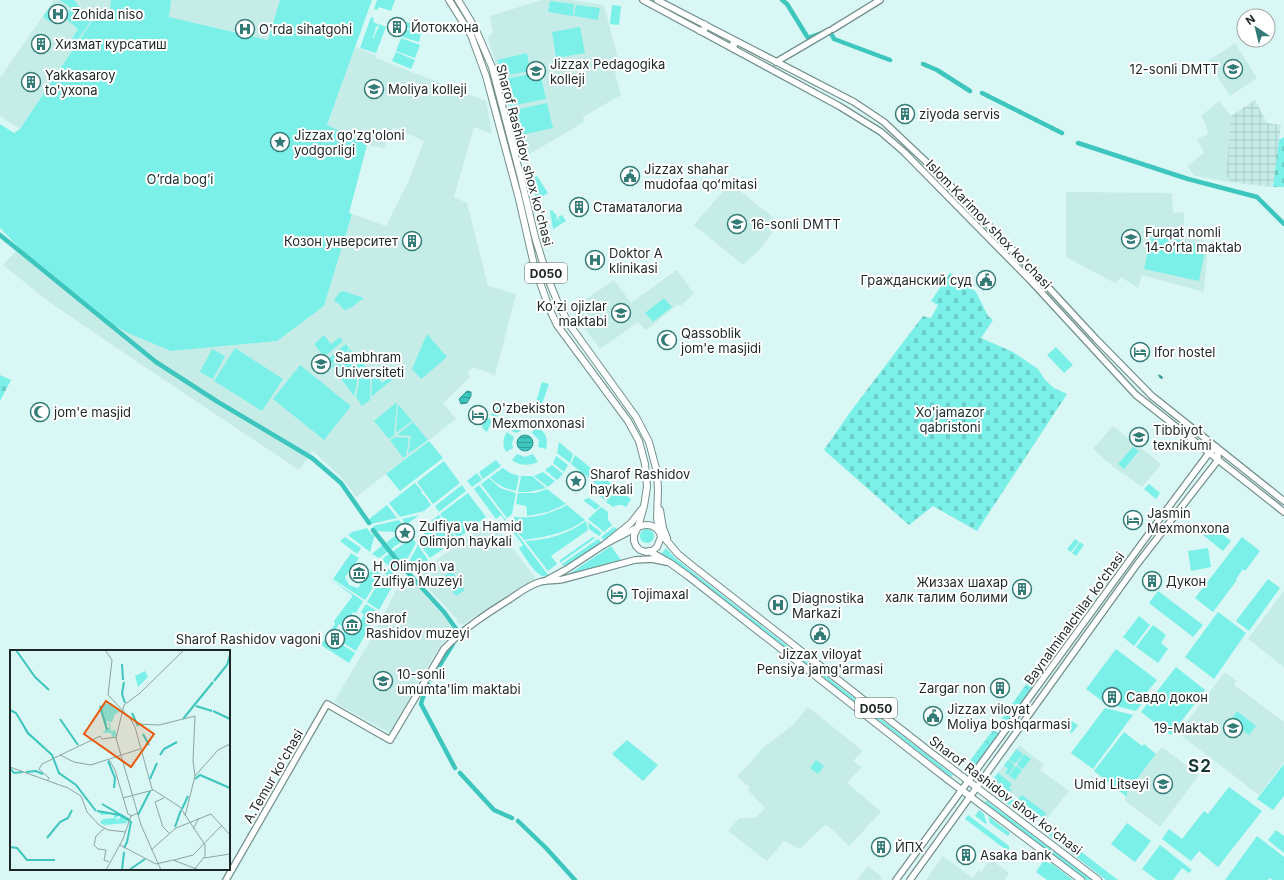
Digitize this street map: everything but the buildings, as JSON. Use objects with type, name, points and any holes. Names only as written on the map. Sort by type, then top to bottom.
[{"type":"main road","name":"Sharof Rashidov shox ko'chasi","points":[[449,0],[471,35],[479,56],[492,97],[519,199],[528,242],[549,308],[557,325],[628,421],[639,441],[646,469],[647,487],[644,506],[634,535],[634,544],[640,550],[649,552],[670,563],[962,790],[1082,880]]},
{"type":"main road","name":"Sharof Rashidov shox ko'chasi","points":[[458,0],[475,28],[486,52],[496,83],[535,237],[547,276],[557,301],[572,329],[643,428],[649,442],[655,461],[658,490],[657,519],[661,537],[659,544],[655,549],[649,552]]},
{"type":"main road","name":"Islom Karimov shox ko'chasi","points":[[642,0],[839,106],[881,132],[904,152],[1030,280],[1136,395],[1284,512]]},
{"type":"main road","name":"Islom Karimov shox ko'chasi","points":[[657,0],[854,102],[884,122],[938,173],[1152,396],[1214,447],[1284,501]]},
{"type":"main road","points":[[776,62],[880,0]]},
{"type":"main road","points":[[700,31],[704,30],[704,24]]},
{"type":"main road","points":[[734,49],[733,44],[737,42]]},
{"type":"main road","points":[[503,139],[506,136],[510,138]]},
{"type":"main road","points":[[1030,280],[1034,281],[1036,279],[1036,274]]},
{"type":"main road","points":[[1056,309],[1056,303],[1063,303]]},
{"type":"main road","points":[[1214,447],[1218,453],[1218,460]]},
{"type":"main road","name":"Baynalminalchilar ko’chasi","points":[[896,880],[1153,528],[1214,447]]},
{"type":"main road","name":"Baynalminalchilar ko’chasi","points":[[910,880],[1138,563],[1224,454]]},
{"type":"main road","name":"D050","points":[[658,490],[663,528],[668,540],[678,554]]},
{"type":"main road","points":[[605,544],[630,523],[644,506]]},
{"type":"main road","points":[[543,582],[567,569],[605,544],[638,527],[649,524],[659,531]]},
{"type":"main road","name":"Sharof Rashidov shox ko'chasi","points":[[659,531],[678,554],[968,781],[1098,880]]},
{"type":"main road","points":[[635,560],[649,552]]},
{"type":"main road","points":[[543,582],[564,579],[635,560],[652,559],[670,563]]},
{"type":"main road","name":"A.Temur ko'chasi","points":[[226,880],[327,704],[390,740],[444,649],[469,626],[523,590],[543,582]]},
{"type":"shaded area","points":[[54,0],[111,0],[110,11],[92,21],[20,129],[0,116],[0,78]]},
{"type":"shaded area","name":"O'rda sihatgohi","points":[[171,0],[280,0],[269,40],[169,17]]},
{"type":"shaded area","name":"Jizzax Pedagogika kolleji","points":[[542,0],[571,0],[604,5],[619,63],[613,65],[621,95],[583,117],[584,122],[523,158],[488,37],[493,33],[490,16]]},
{"type":"shaded area","name":"12-sonli DMTT","points":[[1235,43],[1236,48],[1238,48],[1257,78],[1230,96],[1208,61]]},
{"type":"shaded area","points":[[355,47],[376,55],[376,58],[486,101],[492,134],[474,127],[454,197],[467,203],[488,286],[516,294],[495,375],[473,367],[467,373],[470,377],[443,403],[456,419],[356,497],[342,478],[313,451],[299,470],[48,301],[3,265],[17,250],[112,324],[128,333],[172,351],[277,341],[324,306],[352,214],[386,226],[409,180],[424,141],[393,127],[384,148],[367,145],[327,126]]},
{"type":"shaded area","points":[[1255,100],[1267,123],[1281,125],[1273,187],[1229,182],[1230,178],[1226,177],[1231,116]]},
{"type":"shaded area","points":[[1219,101],[1231,116],[1226,176],[1230,178],[1229,182],[1195,176],[1187,166],[1204,153],[1197,139],[1208,134],[1205,122],[1201,116]]},
{"type":"shaded area","name":"16-sonli DMTT","points":[[730,183],[780,223],[759,250],[743,265],[694,225]]},
{"type":"shaded area","name":"Furqat nomli 14-oʻrta maktab","points":[[1066,192],[1172,193],[1173,213],[1184,212],[1184,235],[1208,243],[1204,292],[1142,275],[1138,288],[1121,277],[1115,283],[1066,257]]},
{"type":"shaded area","name":"Ko'zi ojizlar maktabi","points":[[677,270],[694,294],[680,306],[678,304],[646,330],[638,322],[600,349],[576,317],[572,309],[614,280],[631,303]]},
{"type":"shaded area","points":[[467,391],[471,392],[471,396],[467,403],[461,404],[459,399]]},
{"type":"shaded area","points":[[1113,426],[1161,464],[1142,487],[1123,473],[1122,474],[1093,449]]},
{"type":"shaded area","points":[[522,435],[528,435],[533,440],[531,449],[528,451],[522,451],[517,446],[517,440]]},
{"type":"shaded area","points":[[491,520],[535,577],[534,580],[463,624],[457,623],[457,619],[416,575]]},
{"type":"shaded area","points":[[410,579],[449,622],[455,632],[442,643],[390,733],[334,702],[373,636],[397,589]]},
{"type":"shaded area","points":[[1284,591],[1284,667],[1248,639]]},
{"type":"shaded area","name":"19-Maktab","points":[[1225,672],[1236,681],[1234,685],[1284,722],[1284,762],[1259,795],[1178,733]]},
{"type":"shaded area","points":[[808,707],[863,751],[853,761],[862,767],[847,783],[881,812],[849,846],[826,824],[800,849],[784,841],[767,861],[728,831],[739,818],[756,818],[765,808],[748,790],[750,787],[737,777],[764,747],[792,726]]},
{"type":"shaded area","points":[[1019,745],[1044,765],[1040,770],[1069,791],[1046,820],[993,779]]},
{"type":"shaded area","name":"Umid Litseyi","points":[[1162,747],[1199,775],[1160,827],[1124,800],[1127,797],[1127,792]]},
{"type":"shaded area","points":[[943,856],[973,878],[979,870],[981,872],[991,859],[1009,873],[1004,880],[926,880]]},
{"type":"shaded area","points":[[868,866],[882,877],[880,880],[857,880]]},
{"type":"green space","points":[[60,0],[74,0],[90,22],[74,45],[70,42],[78,29],[65,18],[71,8]]},
{"type":"green space","name":"O’rda bog’i","points":[[111,0],[171,0],[169,17],[268,40],[280,0],[372,0],[327,125],[367,145],[349,213],[352,214],[324,306],[277,341],[171,351],[128,333],[112,324],[26,255],[0,228],[0,124],[14,133],[20,129],[92,21],[110,11]]},
{"type":"green space","points":[[377,0],[395,0],[391,11],[379,7],[377,10],[374,9]]},
{"type":"green space","points":[[550,1],[574,4],[573,16],[548,12]]},
{"type":"green space","points":[[576,5],[600,8],[598,20],[574,16]]},
{"type":"green space","points":[[612,5],[621,6],[619,25],[610,24]]},
{"type":"green space","points":[[49,8],[52,9],[51,14],[54,16],[50,22],[43,17]]},
{"type":"green space","points":[[371,17],[374,18],[373,22],[378,24],[377,27],[375,27],[373,37],[371,37],[376,38],[374,37],[378,28],[380,28],[378,27],[379,24],[386,27],[376,53],[360,48]]},
{"type":"green space","points":[[407,22],[424,28],[422,33],[405,27]]},
{"type":"green space","points":[[580,27],[585,53],[556,58],[552,32]]},
{"type":"green space","points":[[405,29],[421,34],[419,42],[402,37]]},
{"type":"green space","points":[[401,38],[420,45],[415,58],[396,51]]},
{"type":"green space","points":[[396,52],[415,60],[411,69],[392,61]]},
{"type":"green space","points":[[527,53],[530,71],[503,76],[497,60]]},
{"type":"green space","points":[[540,72],[546,99],[510,106],[505,79]]},
{"type":"green space","points":[[547,103],[553,128],[517,136],[511,111]]},
{"type":"green space","points":[[1284,137],[1284,187],[1273,187],[1279,140]]},
{"type":"green space","points":[[537,176],[548,193],[536,200],[532,179]]},
{"type":"green space","points":[[552,210],[554,212],[553,214],[555,213],[557,217],[555,218],[558,218],[554,222],[558,219],[561,222],[558,217],[562,215],[566,221],[553,229],[550,211]]},
{"type":"green space","points":[[1152,234],[1206,246],[1199,281],[1144,269]]},
{"type":"green space","name":"Xo'jamazor qabristoni","points":[[950,273],[976,292],[988,316],[993,320],[981,338],[1013,352],[1038,369],[1045,380],[1054,388],[1067,394],[977,531],[933,506],[909,525],[824,450],[851,411],[923,316],[931,318],[938,305],[931,301]]},
{"type":"green space","points":[[343,291],[364,298],[345,311],[334,300],[339,293]]},
{"type":"green space","points":[[664,298],[672,307],[653,322],[645,313]]},
{"type":"green space","points":[[427,334],[447,357],[421,379],[412,369]]},
{"type":"green space","points":[[324,335],[331,344],[340,337],[343,341],[324,357],[314,344]]},
{"type":"green space","points":[[346,344],[349,348],[341,361],[335,353]]},
{"type":"green space","points":[[1056,347],[1073,365],[1064,373],[1047,355]]},
{"type":"green space","points":[[235,348],[283,379],[262,411],[214,381]]},
{"type":"green space","points":[[212,349],[225,356],[213,379],[200,372]]},
{"type":"green space","points":[[350,349],[354,354],[356,368],[348,371],[342,362]]},
{"type":"green space","points":[[334,354],[339,361],[330,364],[327,360]]},
{"type":"green space","points":[[356,355],[370,372],[370,400],[362,406],[356,397],[359,382]]},
{"type":"green space","points":[[340,363],[347,372],[356,370],[357,382],[354,396],[331,365]]},
{"type":"green space","points":[[300,365],[351,406],[324,440],[273,399]]},
{"type":"green space","points":[[384,366],[390,374],[383,380],[377,372]]},
{"type":"green space","points":[[375,374],[382,383],[391,377],[393,379],[371,397],[372,377]]},
{"type":"green space","points":[[0,375],[11,380],[0,401]]},
{"type":"green space","points":[[542,382],[549,384],[542,404],[536,402]]},
{"type":"green space","points":[[397,402],[394,435],[389,439],[374,421]]},
{"type":"green space","points":[[398,404],[412,421],[396,433]]},
{"type":"green space","points":[[497,407],[501,407],[504,410],[495,418],[491,415]]},
{"type":"green space","points":[[489,418],[492,421],[487,432],[483,429],[482,425],[484,421]]},
{"type":"green space","points":[[413,422],[428,440],[408,454],[411,436],[397,435]]},
{"type":"green space","points":[[522,422],[528,422],[527,430],[522,430],[516,433],[509,429],[514,425]]},
{"type":"green space","points":[[536,425],[542,430],[547,438],[546,449],[538,447],[539,440],[532,433]]},
{"type":"green space","points":[[507,432],[514,437],[512,443],[513,448],[506,452],[504,442]]},
{"type":"green space","points":[[395,437],[409,438],[406,456],[403,458],[390,440]]},
{"type":"green space","points":[[429,441],[443,458],[400,491],[386,474]]},
{"type":"green space","points":[[559,442],[573,454],[570,463],[557,453]]},
{"type":"green space","points":[[1133,447],[1139,451],[1124,469],[1118,464]]},
{"type":"green space","points":[[517,454],[525,457],[533,454],[538,462],[528,465],[518,463],[512,460]]},
{"type":"green space","points":[[575,455],[593,470],[589,478],[571,464]]},
{"type":"green space","points":[[556,456],[568,465],[564,472],[553,463]]},
{"type":"green space","points":[[496,460],[501,466],[483,479],[479,472]]},
{"type":"green space","points":[[444,461],[460,483],[433,504],[417,482]]},
{"type":"green space","points":[[552,465],[563,474],[557,480],[545,470]]},
{"type":"green space","points":[[503,468],[510,473],[519,476],[516,491],[502,486],[490,477]]},
{"type":"green space","points":[[594,470],[613,485],[609,494],[591,480]]},
{"type":"green space","points":[[543,472],[555,481],[548,487],[534,476]]},
{"type":"green space","points":[[477,473],[482,480],[472,487],[467,481]]},
{"type":"green space","points":[[521,476],[532,476],[546,488],[529,492],[518,492]]},
{"type":"green space","points":[[489,478],[500,488],[516,493],[512,514],[507,518],[481,484]]},
{"type":"green space","points":[[415,483],[431,505],[424,511],[400,517],[389,503]]},
{"type":"green space","points":[[1149,484],[1160,493],[1156,499],[1144,489]]},
{"type":"green space","points":[[462,485],[466,491],[439,512],[435,506]]},
{"type":"green space","points":[[479,485],[506,520],[505,521],[501,515],[496,519],[474,489]]},
{"type":"green space","points":[[594,485],[608,496],[605,500],[594,492]]},
{"type":"green space","points":[[614,487],[631,499],[626,507],[619,505],[613,507],[606,502]]},
{"type":"green space","points":[[547,489],[566,504],[548,512],[527,516],[526,506],[516,504],[518,493],[535,493]]},
{"type":"green space","points":[[468,493],[486,517],[458,538],[440,514]]},
{"type":"green space","points":[[589,498],[600,506],[596,510],[583,500]]},
{"type":"green space","points":[[387,505],[397,518],[371,524],[368,520]]},
{"type":"green space","points":[[567,505],[585,520],[564,531],[548,536],[524,540],[512,525],[514,517],[541,515]]},
{"type":"green space","points":[[601,507],[608,512],[608,520],[612,525],[604,532],[588,519]]},
{"type":"green space","points":[[419,515],[406,525],[402,519]]},
{"type":"green space","points":[[439,515],[447,526],[446,527],[457,539],[430,558],[419,543],[431,521]]},
{"type":"green space","points":[[399,520],[402,525],[397,529],[397,532],[376,531],[373,526]]},
{"type":"green space","points":[[586,521],[588,530],[551,556],[557,564],[548,571],[525,541],[557,536],[579,526]]},
{"type":"green space","points":[[508,522],[549,576],[545,577],[536,572],[528,562],[519,548],[523,545],[506,523]]},
{"type":"green space","points":[[588,522],[602,533],[599,536],[589,529]]},
{"type":"green space","points":[[1210,525],[1231,541],[1223,551],[1203,535]]},
{"type":"green space","points":[[614,527],[617,529],[605,541],[601,537]]},
{"type":"green space","points":[[367,528],[372,535],[375,534],[370,552],[348,535],[352,532]]},
{"type":"green space","points":[[647,529],[652,531],[654,536],[652,541],[647,543],[642,541],[640,536],[642,531]]},
{"type":"green space","points":[[396,535],[401,542],[391,549],[386,543]]},
{"type":"green space","points":[[345,537],[361,548],[357,554],[340,541]]},
{"type":"green space","points":[[593,537],[595,538],[560,563],[560,560]]},
{"type":"green space","points":[[1242,537],[1260,551],[1245,571],[1243,569],[1236,579],[1237,580],[1213,612],[1195,598]]},
{"type":"green space","points":[[412,538],[416,543],[404,565],[392,552]]},
{"type":"green space","points":[[598,539],[602,543],[565,568],[562,564]]},
{"type":"green space","points":[[1075,539],[1079,542],[1071,552],[1067,549]]},
{"type":"green space","points":[[1080,542],[1084,545],[1076,556],[1072,553]]},
{"type":"green space","points":[[384,544],[389,551],[379,558],[372,554]]},
{"type":"green space","points":[[418,545],[428,560],[411,573],[406,567]]},
{"type":"green space","points":[[611,546],[621,560],[569,574]]},
{"type":"green space","points":[[666,548],[674,557],[690,570],[868,709],[866,711],[689,572],[661,554]]},
{"type":"green space","points":[[1208,548],[1211,567],[1191,571],[1188,551]]},
{"type":"green space","points":[[391,552],[398,562],[396,564],[401,570],[399,573],[381,560]]},
{"type":"green space","points":[[351,553],[359,558],[345,577],[349,585],[358,588],[373,568],[382,574],[365,600],[333,579]]},
{"type":"green space","points":[[389,569],[398,575],[395,581],[385,574]]},
{"type":"green space","points":[[452,571],[465,590],[456,596],[442,577]]},
{"type":"green space","points":[[383,575],[394,583],[379,610],[367,602]]},
{"type":"green space","points":[[326,576],[363,601],[356,613],[353,612],[344,627],[339,624],[334,632],[336,634],[330,645],[334,648],[338,642],[355,653],[349,663],[321,645],[335,624],[334,621],[352,597],[352,595]]},
{"type":"green space","points":[[1268,579],[1280,588],[1249,631],[1236,621]]},
{"type":"green space","points":[[1158,591],[1203,625],[1193,637],[1149,603]]},
{"type":"green space","points":[[366,604],[378,612],[356,651],[339,640],[344,632],[351,636],[364,615],[361,612]]},
{"type":"green space","points":[[1218,612],[1246,633],[1214,679],[1185,657]]},
{"type":"green space","points":[[1139,616],[1150,625],[1134,646],[1123,637]]},
{"type":"green space","points":[[1153,625],[1166,635],[1161,643],[1168,649],[1158,663],[1136,647]]},
{"type":"green space","points":[[1116,649],[1157,680],[1147,692],[1150,694],[1136,711],[1105,703],[1086,689]]},
{"type":"green space","points":[[1176,667],[1205,690],[1171,735],[1141,712]]},
{"type":"green space","points":[[1035,672],[1041,677],[1001,732],[995,728]]},
{"type":"green space","points":[[1105,708],[1133,715],[1093,769],[1071,753]]},
{"type":"green space","points":[[869,710],[953,775],[951,777],[868,712]]},
{"type":"green space","points":[[1237,711],[1256,726],[1249,735],[1230,721]]},
{"type":"green space","points":[[1070,720],[1078,725],[1072,733],[1064,728]]},
{"type":"green space","points":[[993,730],[1000,734],[975,767],[969,762]]},
{"type":"green space","points":[[1124,732],[1142,746],[1144,744],[1156,754],[1127,792],[1127,797],[1094,771]]},
{"type":"green space","points":[[627,740],[658,765],[643,781],[612,754]]},
{"type":"green space","points":[[1017,749],[1023,754],[1017,762],[1014,763],[1009,759]]},
{"type":"green space","points":[[1024,754],[1031,759],[1023,769],[1018,766],[1018,763]]},
{"type":"green space","points":[[816,760],[824,766],[818,774],[810,768]]},
{"type":"green space","points":[[1008,760],[1013,763],[1014,767],[1008,775],[1005,773],[1008,769],[1004,766]]},
{"type":"green space","points":[[1284,764],[1284,796],[1273,810],[1257,799]]},
{"type":"green space","points":[[1015,767],[1022,770],[1015,780],[1009,776]]},
{"type":"green space","points":[[998,773],[1012,784],[1009,788],[1012,790],[1010,792],[993,779]]},
{"type":"green space","points":[[997,787],[1026,809],[1024,811],[1016,804],[1013,808],[993,793]]},
{"type":"green space","points":[[1229,787],[1262,811],[1218,867],[1199,851],[1191,861],[1162,839],[1169,829],[1182,839],[1204,811],[1208,814]]},
{"type":"green space","points":[[1022,795],[1046,813],[1043,818],[1018,799]]},
{"type":"green space","points":[[985,801],[1092,880],[1086,880],[985,804]]},
{"type":"green space","points":[[979,810],[984,814],[987,825],[975,816]]},
{"type":"green space","points":[[968,815],[1009,846],[1009,852],[965,819]]},
{"type":"green space","points":[[988,816],[1010,833],[1008,836],[990,823]]},
{"type":"green space","points":[[1127,823],[1151,841],[1135,862],[1111,844]]},
{"type":"green space","points":[[1276,830],[1284,836],[1284,853],[1268,840]]},
{"type":"green space","points":[[1052,831],[1118,880],[1106,880],[1049,836]]},
{"type":"green space","points":[[1257,836],[1284,857],[1284,880],[1273,880],[1270,878],[1268,880],[1225,880]]},
{"type":"green space","points":[[1160,845],[1192,870],[1189,873],[1182,868],[1173,880],[1157,880],[1142,869]]},
{"type":"green space","points":[[1044,860],[1050,864],[1051,863],[1073,880],[1047,880],[1036,872]]},
{"type":"waterway","points":[[782,0],[787,4],[808,38],[827,31],[834,39],[890,60]]},
{"type":"waterway","points":[[923,64],[937,70],[970,91]]},
{"type":"waterway","points":[[982,93],[1062,133]]},
{"type":"waterway","points":[[1078,143],[1188,179],[1257,197],[1284,224]]},
{"type":"waterway","points":[[0,235],[156,362],[218,402],[312,458],[341,483],[369,523]]},
{"type":"waterway","points":[[1159,375],[1161,376],[1160,377],[1159,375]]},
{"type":"waterway","points":[[1161,376],[1162,377],[1160,378],[1160,377],[1161,376]]},
{"type":"waterway","points":[[1162,377],[1162,379],[1161,378],[1162,377]]},
{"type":"waterway","points":[[373,530],[400,564],[444,612],[457,630],[456,632]]},
{"type":"waterway","points":[[431,679],[453,644]]},
{"type":"waterway","points":[[429,685],[421,704],[455,768]]},
{"type":"waterway","points":[[460,773],[494,810],[512,818]]},
{"type":"waterway","points":[[518,821],[546,848],[575,880]]},
{"type":"place","name":"Zohida niso","points":[[58,14]]},
{"type":"place","name":"Йотокхона","points":[[397,27]]},
{"type":"place","name":"O'rda sihatgohi","points":[[245,29]]},
{"type":"place","name":"Хизмат курсатиш","points":[[41,44]]},
{"type":"place","name":"12-sonli DMTT","points":[[1233,69]]},
{"type":"place","name":"Jizzax Pedagogika kolleji","points":[[536,71]]},
{"type":"place","name":"Yakkasaroy to'yxona","points":[[31,82]]},
{"type":"place","name":"Moliya kolleji","points":[[374,89]]},
{"type":"place","name":"ziyoda servis","points":[[905,114]]},
{"type":"place","name":"Jizzax qo'zg'oloni yodgorligi","points":[[280,142]]},
{"type":"place","name":"Jizzax shahar mudofaa qoʻmitasi","points":[[630,176]]},
{"type":"place","name":"Стаматалогиа","points":[[579,207]]},
{"type":"place","name":"16-sonli DMTT","points":[[737,224]]},
{"type":"place","name":"Furqat nomli 14-oʻrta maktab","points":[[1131,239]]},
{"type":"place","name":"Козон унверситет","points":[[412,241]]},
{"type":"place","name":"Doktor A klinikasi","points":[[595,260]]},
{"type":"place","name":"Гражданский суд","points":[[986,280]]},
{"type":"place","name":"Ko'zi ojizlar maktabi","points":[[621,313]]},
{"type":"place","name":"Qassoblik jom'e masjidi","points":[[667,340]]},
{"type":"place","name":"Ifor hostel","points":[[1140,352]]},
{"type":"place","name":"Sambhram Universiteti","points":[[321,364]]},
{"type":"place","name":"jom'e masjid","points":[[40,412]]},
{"type":"place","name":"O'zbekiston Mexmonxonasi","points":[[478,415]]},
{"type":"place","name":"Tibbiyot texnikumi","points":[[1139,437]]},
{"type":"place","name":"Sharof Rashidov haykali","points":[[576,481]]},
{"type":"place","name":"Jasmin Mexmonxona","points":[[1133,520]]},
{"type":"place","name":"Zulfiya va Hamid Olimjon haykali","points":[[405,533]]},
{"type":"place","name":"H. Olimjon va Zulfiya Muzeyi","points":[[359,573]]},
{"type":"place","name":"Дукон","points":[[1152,581]]},
{"type":"place","name":"Жиззах шахар халк талим болими","points":[[1022,589]]},
{"type":"place","name":"Tojimaxal","points":[[617,594]]},
{"type":"place","name":"Diagnostika Markazi","points":[[778,605]]},
{"type":"place","name":"Sharof Rashidov muzeyi","points":[[352,625]]},
{"type":"place","name":"Jizzax viloyat Pensiya jamg'armasi","points":[[820,634]]},
{"type":"place","name":"Sharof Rashidov vagoni","points":[[335,639]]},
{"type":"place","name":"10-sonli umumta'lim maktabi","points":[[383,681]]},
{"type":"place","name":"Zargar non","points":[[1000,688]]},
{"type":"place","name":"Cавдо докон","points":[[1112,697]]},
{"type":"place","name":"Jizzax viloyat Moliya boshqarmasi","points":[[933,716]]},
{"type":"place","name":"19-Maktab","points":[[1233,728]]},
{"type":"place","name":"Umid Litseyi","points":[[1163,784]]},
{"type":"place","name":"ЙПХ","points":[[881,847]]},
{"type":"place","name":"Asaka bank","points":[[966,855]]},
{"type":"district","name":"S2","points":[[1200,766]]}]
